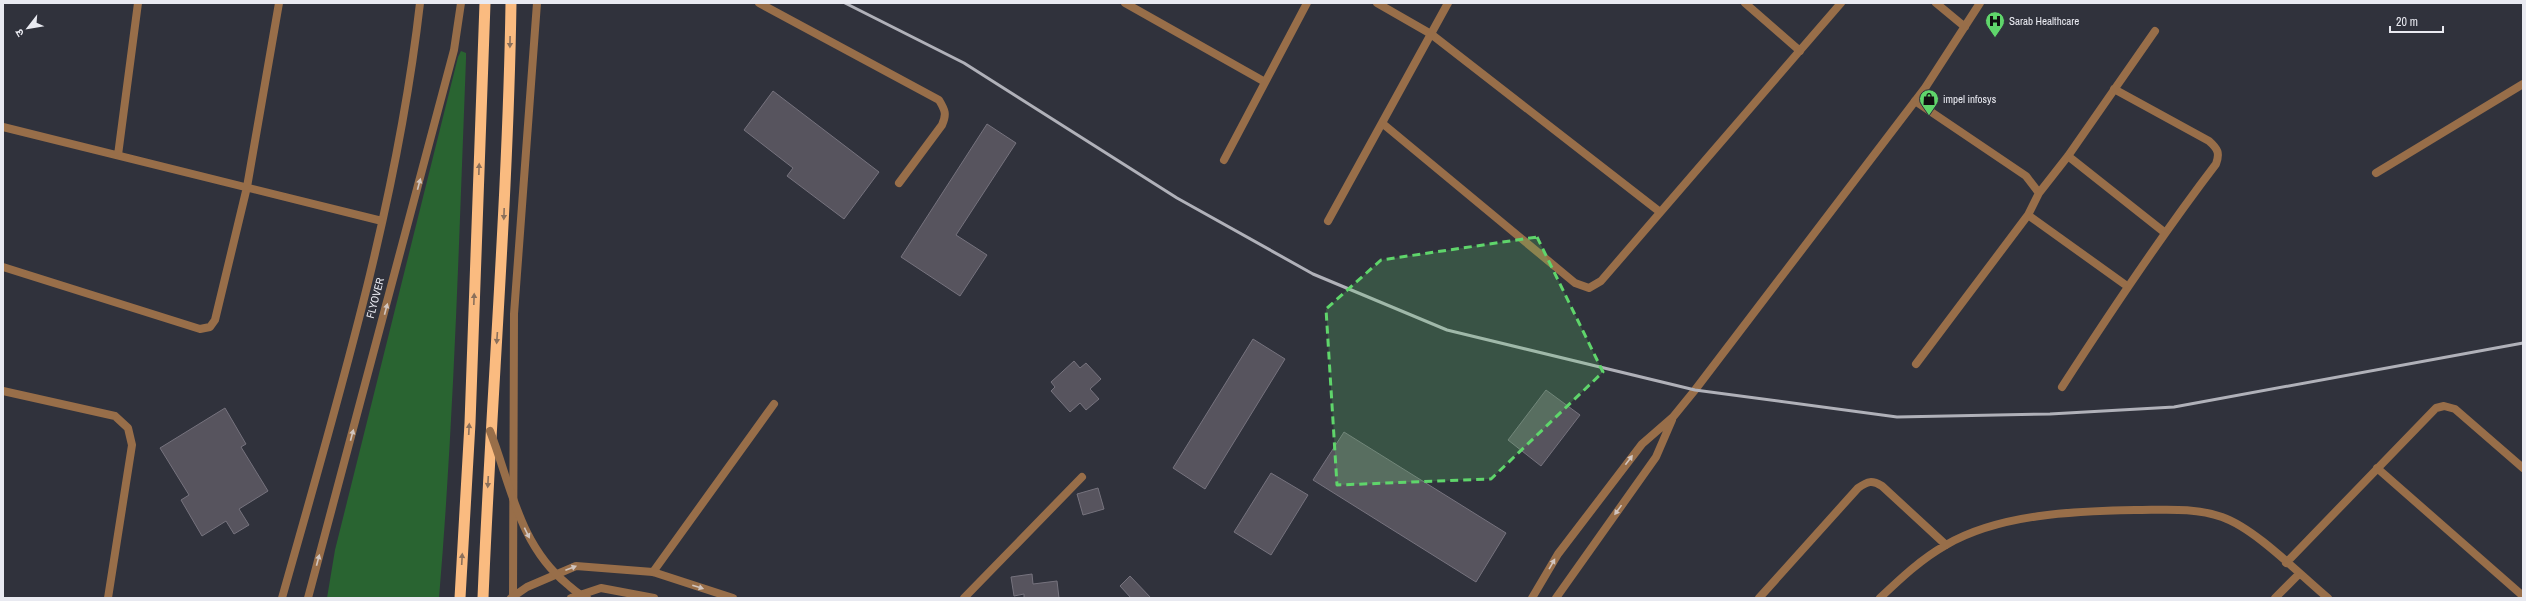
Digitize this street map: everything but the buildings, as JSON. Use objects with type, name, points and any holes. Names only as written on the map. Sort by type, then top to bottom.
[{"type":"highway","points":[[460,598],[470,423],[485,3]]},
{"type":"highway","points":[[482,598],[490,431],[500,300],[511,3]]},
{"type":"street","points":[[118,155],[138,3]]},
{"type":"street","points":[[3,267],[200,329],[210,328],[215,320],[247,187],[279,3]]},
{"type":"street","points":[[282,598],[359,319],[382,221],[416,38],[420,3]]},
{"type":"street","name":"FLYOVER","points":[[308,598],[454,50],[461,3]]},
{"type":"street","points":[[512,597],[514,314],[536,3]]},
{"type":"street","points":[[759,3],[938,100],[945,109],[946,117],[942,125],[899,183]]},
{"type":"street","points":[[1125,3],[1265,82]]},
{"type":"street","points":[[1224,160],[1307,3]]},
{"type":"street","points":[[1377,3],[1431,34],[1660,212]]},
{"type":"street","points":[[1328,221],[1448,3]]},
{"type":"street","points":[[1745,3],[1800,51]]},
{"type":"street","points":[[1382,123],[1575,283],[1589,288],[1601,281],[1841,3]]},
{"type":"street","points":[[1936,3],[1965,27]]},
{"type":"street","points":[[1532,598],[1558,554],[1642,444],[1673,417],[1915,101],[1980,3]]},
{"type":"street","points":[[1916,364],[2028,215],[2039,194],[2068,156],[2154,31]]},
{"type":"street","points":[[2376,173],[2523,84]]},
{"type":"street","points":[[2062,387],[2126,286],[2164,232],[2216,164],[2219,156],[2217,148],[2209,141],[2114,90]]},
{"type":"street","points":[[1915,101],[2026,176],[2039,194]]},
{"type":"street","points":[[3,126],[382,221]]},
{"type":"street","points":[[2068,156],[2164,232]]},
{"type":"street","points":[[2028,215],[2126,286]]},
{"type":"street","points":[[3,391],[115,416],[128,428],[132,445],[108,598]]},
{"type":"street","points":[[653,572],[774,404]]},
{"type":"street","points":[[2286,563],[2426,416],[2436,408],[2444,406],[2455,409],[2523,468]]},
{"type":"street","points":[[1556,598],[1656,457],[1673,417]]},
{"type":"street","points":[[490,431],[514,507],[531,542],[552,572],[587,598]]},
{"type":"street","points":[[2377,468],[2523,596]]},
{"type":"street","points":[[964,598],[1082,477]]},
{"type":"street","points":[[1759,598],[1858,488],[1866,482],[1874,481],[1882,486],[1946,545]]},
{"type":"street","points":[[1880,598],[1904,575],[1946,545],[1984,530],[2040,515],[2090,510],[2189,510],[2222,517],[2252,534],[2328,598]]},
{"type":"street","points":[[512,597],[527,587],[576,566],[653,572],[733,598]]},
{"type":"street","points":[[2275,598],[2299,574]]},
{"type":"street","points":[[571,598],[601,588],[654,598]]},
{"type":"highlighted area","points":[[1537,237],[1603,372],[1491,479],[1337,485],[1326,309],[1381,260]]},
{"type":"green space","points":[[461,51],[466,53],[466,59],[458,261],[449,464],[439,598],[327,598],[335,550],[458,57]]},
{"type":"railway","points":[[845,3],[964,63],[1177,198],[1313,274],[1447,330],[1695,390],[1897,417],[2050,414],[2174,407],[2523,343]]},
{"type":"place","name":"Sarab Healthcare","points":[[1995,38]]},
{"type":"place","name":"impel infosys","points":[[1929,116]]}]
